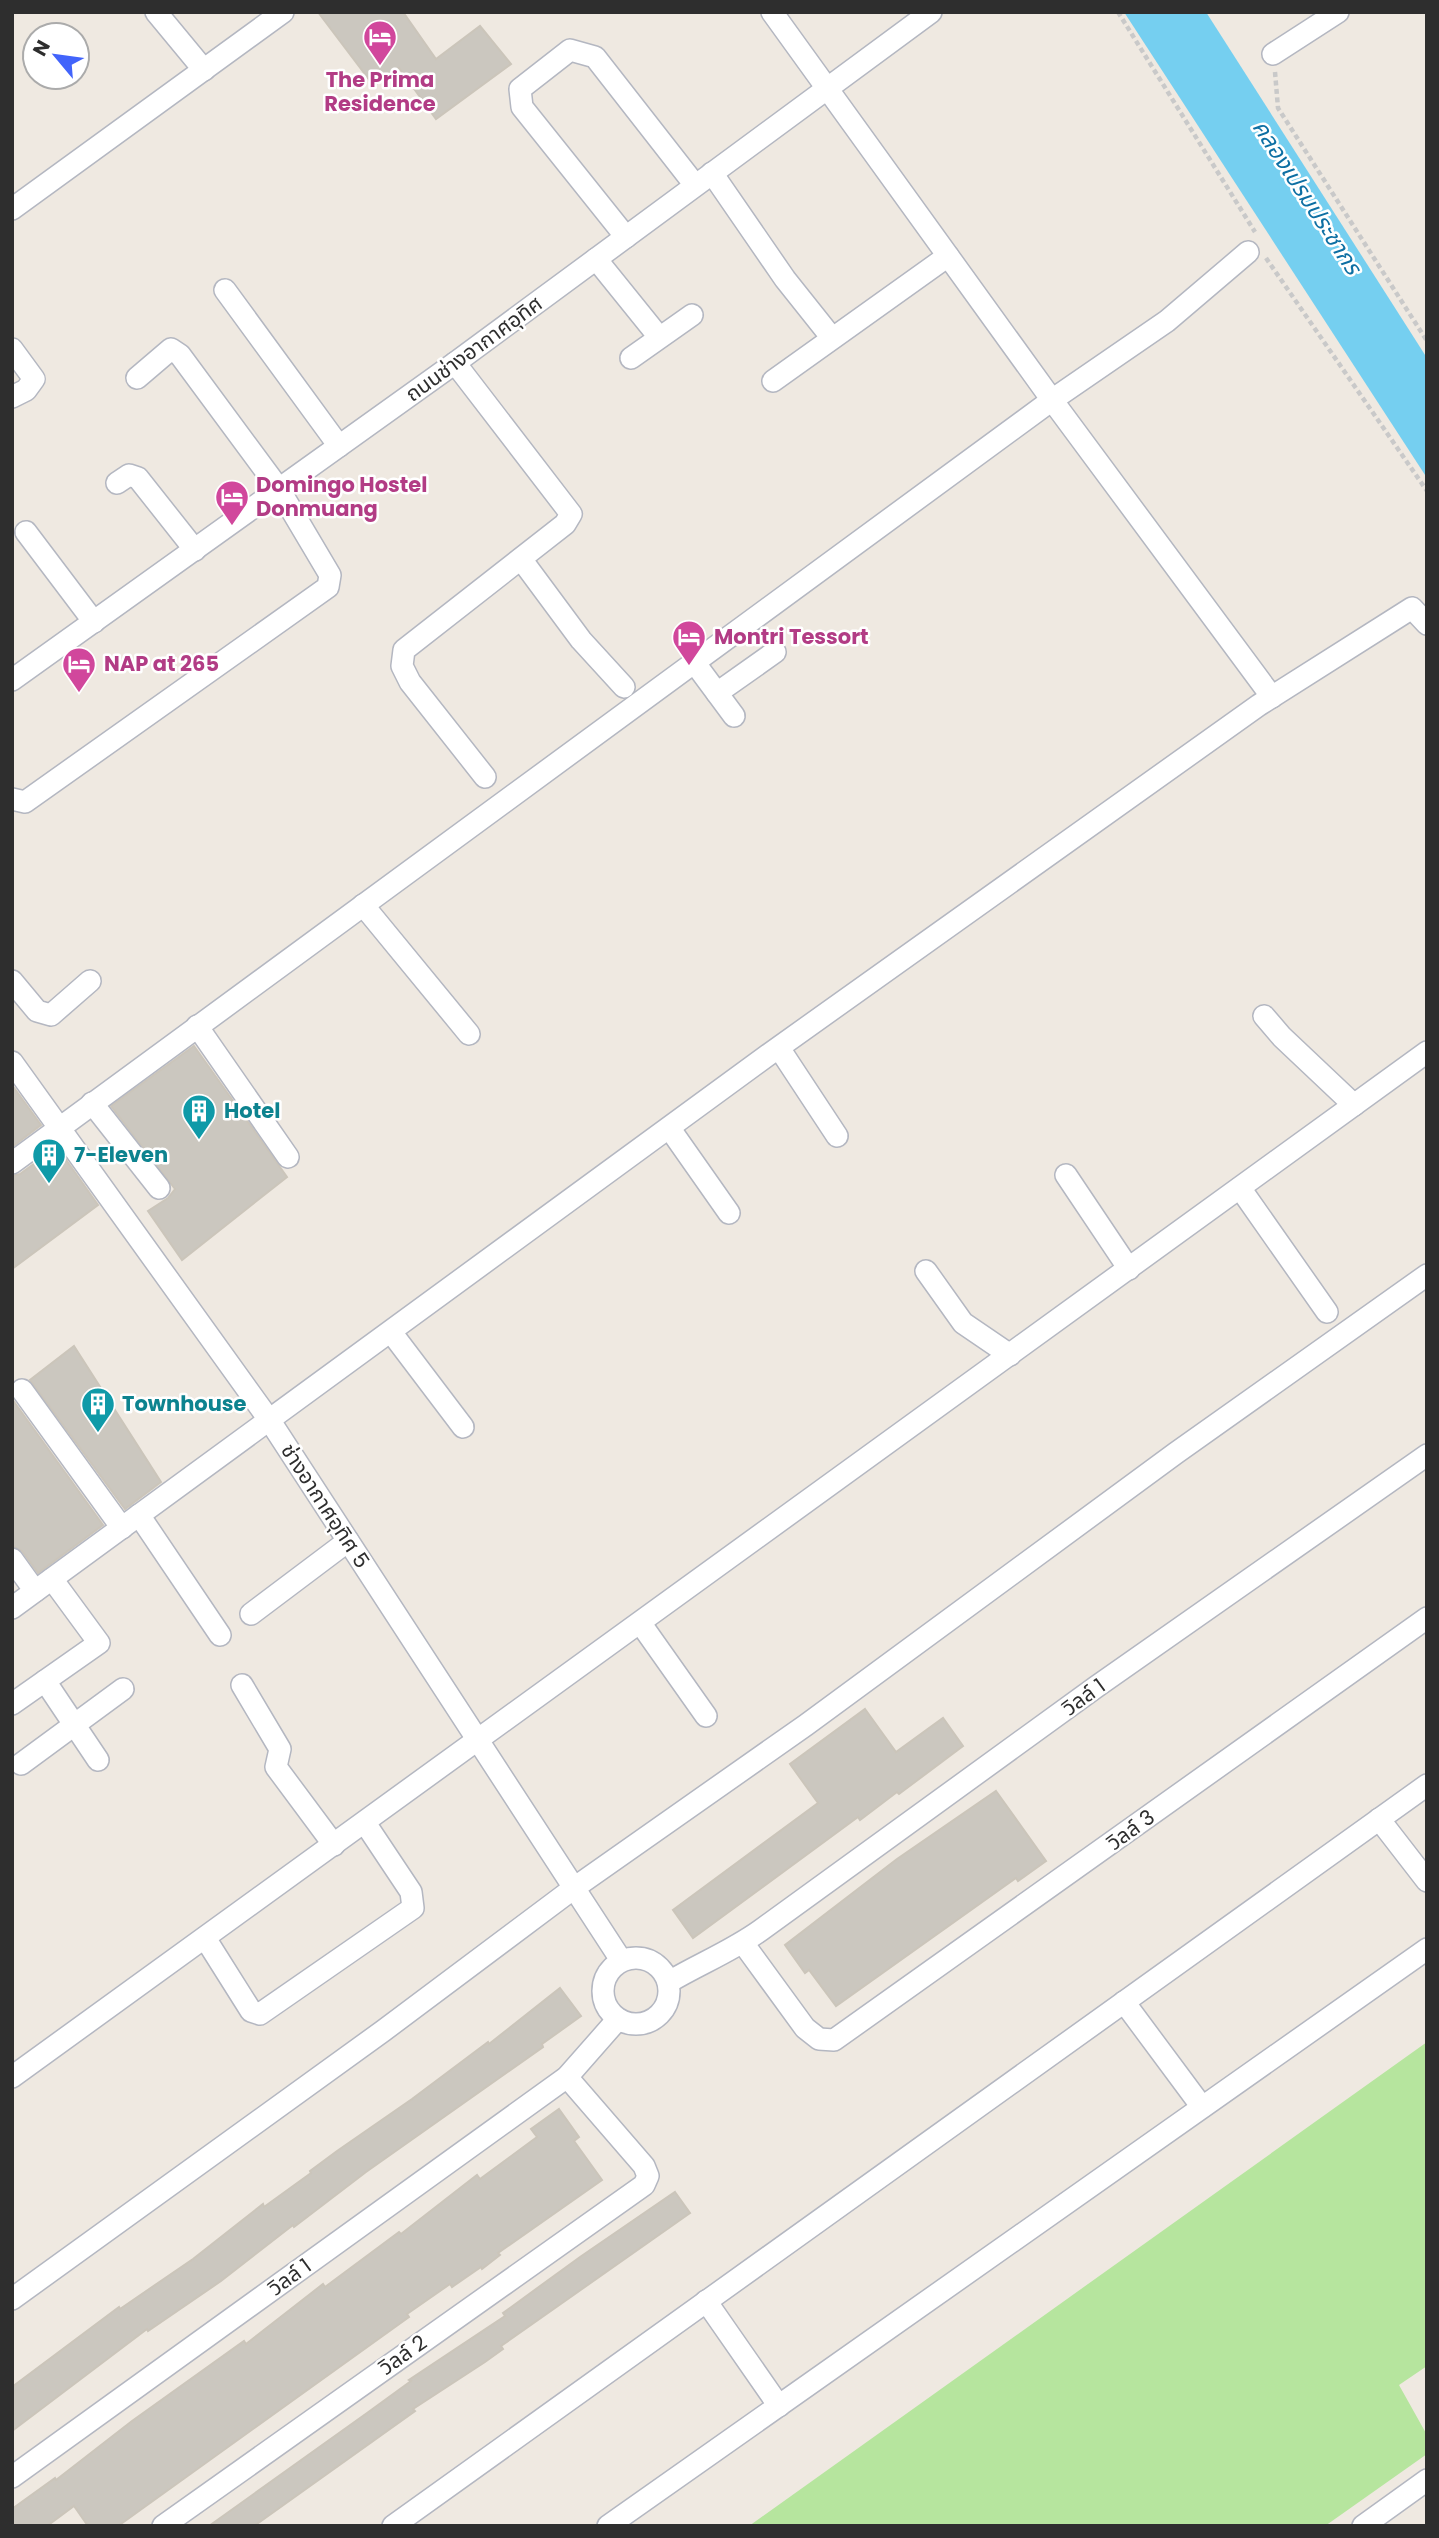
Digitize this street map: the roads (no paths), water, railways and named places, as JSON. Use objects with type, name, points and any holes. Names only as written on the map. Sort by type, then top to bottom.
[{"type":"street","points":[[156,12],[204,70]]},
{"type":"street","points":[[12,209],[283,12]]},
{"type":"street","points":[[772,12],[1052,400],[1272,697]]},
{"type":"street","name":"ถนนช่างอากาศอุทิศ","points":[[12,680],[455,363],[931,12]]},
{"type":"street","points":[[1273,54],[1338,12]]},
{"type":"street","points":[[625,237],[522,107],[520,89],[570,50],[595,57],[704,179],[832,338]]},
{"type":"street","points":[[12,1163],[1052,400],[1167,321],[1248,252]]},
{"type":"street","points":[[773,381],[948,256]]},
{"type":"street","points":[[596,259],[659,337]]},
{"type":"street","points":[[225,290],[339,446]]},
{"type":"street","points":[[631,358],[692,315]]},
{"type":"street","points":[[12,349],[34,379],[26,390],[12,397]]},
{"type":"street","points":[[12,799],[25,802],[328,587],[330,575],[279,489],[180,355],[171,349],[137,378]]},
{"type":"street","points":[[455,363],[571,514],[565,524],[404,650],[402,666],[410,682],[485,778]]},
{"type":"street","points":[[117,483],[129,475],[138,478],[195,550]]},
{"type":"street","points":[[26,532],[94,622]]},
{"type":"street","points":[[521,559],[581,640],[624,687]]},
{"type":"street","points":[[12,1608],[779,1048],[1272,697],[1412,608],[1427,624]]},
{"type":"street","points":[[717,693],[775,652]]},
{"type":"street","points":[[694,662],[734,716]]},
{"type":"street","points":[[363,905],[468,1034]]},
{"type":"street","points":[[12,981],[37,1011],[51,1015],[90,981]]},
{"type":"street","points":[[1264,1016],[1282,1037],[1354,1105]]},
{"type":"street","points":[[197,1026],[288,1157]]},
{"type":"street","points":[[779,1048],[837,1136]]},
{"type":"street","points":[[12,2077],[1427,1052]]},
{"type":"street","name":"ช่างอากาศอุทิศ 5","points":[[12,1062],[270,1421],[621,1960]]},
{"type":"street","points":[[92,1103],[159,1188]]},
{"type":"street","points":[[670,1129],[729,1213]]},
{"type":"street","points":[[1066,1175],[1129,1269]]},
{"type":"street","points":[[1240,1188],[1327,1312]]},
{"type":"street","points":[[926,1271],[963,1323],[1010,1355]]},
{"type":"street","points":[[12,2299],[383,2031],[575,1888],[806,1725],[1165,1461],[1427,1275]]},
{"type":"street","points":[[391,1332],[463,1427]]},
{"type":"street","points":[[22,1390],[122,1528]]},
{"type":"street","name":"วิลล์ 1","points":[[668,1982],[743,1943],[1096,1688],[1427,1455]]},
{"type":"street","points":[[139,1515],[220,1635]]},
{"type":"street","points":[[251,1614],[348,1541]]},
{"type":"street","points":[[12,1559],[43,1585],[99,1643],[12,1704]]},
{"type":"street","name":"วิลล์ 3","points":[[743,1943],[805,2028],[819,2039],[834,2040],[1427,1618]]},
{"type":"street","points":[[640,1624],[706,1716]]},
{"type":"street","points":[[45,1681],[98,1760]]},
{"type":"street","points":[[242,1685],[281,1749],[276,1767],[334,1845]]},
{"type":"street","points":[[21,1764],[123,1689]]},
{"type":"street","points":[[393,2526],[1427,1785]]},
{"type":"street","points":[[1379,1819],[1427,1881]]},
{"type":"street","points":[[205,1938],[251,2011],[260,2014],[413,1908],[411,1892],[365,1823]]},
{"type":"street","points":[[608,2526],[1427,1949]]},
{"type":"street","points":[[645,1958],[664,1972],[668,1982],[669,1996],[664,2008],[655,2018],[643,2024],[630,2024],[618,2019],[609,2011],[604,2000],[602,1989],[605,1977],[621,1960],[645,1958]]},
{"type":"street","points":[[1124,2002],[1202,2107]]},
{"type":"street","name":"วิลล์ 1","points":[[12,2477],[567,2077],[618,2019]]},
{"type":"street","name":"วิลล์ 2","points":[[163,2526],[644,2185],[648,2176],[644,2166],[567,2077]]},
{"type":"street","points":[[706,2301],[779,2406]]},
{"type":"street","points":[[1363,2526],[1427,2480]]},
{"type":"water","name":"คลองเปรมประชากร","points":[[1124,12],[1206,12],[1427,358],[1427,478]]},
{"type":"place","name":"The Prima Residence","points":[[380,67]]},
{"type":"place","name":"Domingo Hostel Donmuang","points":[[232,527]]},
{"type":"place","name":"Montri Tessort","points":[[689,667]]},
{"type":"place","name":"NAP at 265","points":[[79,694]]},
{"type":"place","name":"Hotel","points":[[199,1141]]},
{"type":"place","name":"7-Eleven","points":[[49,1185]]},
{"type":"place","name":"Townhouse","points":[[98,1434]]}]
